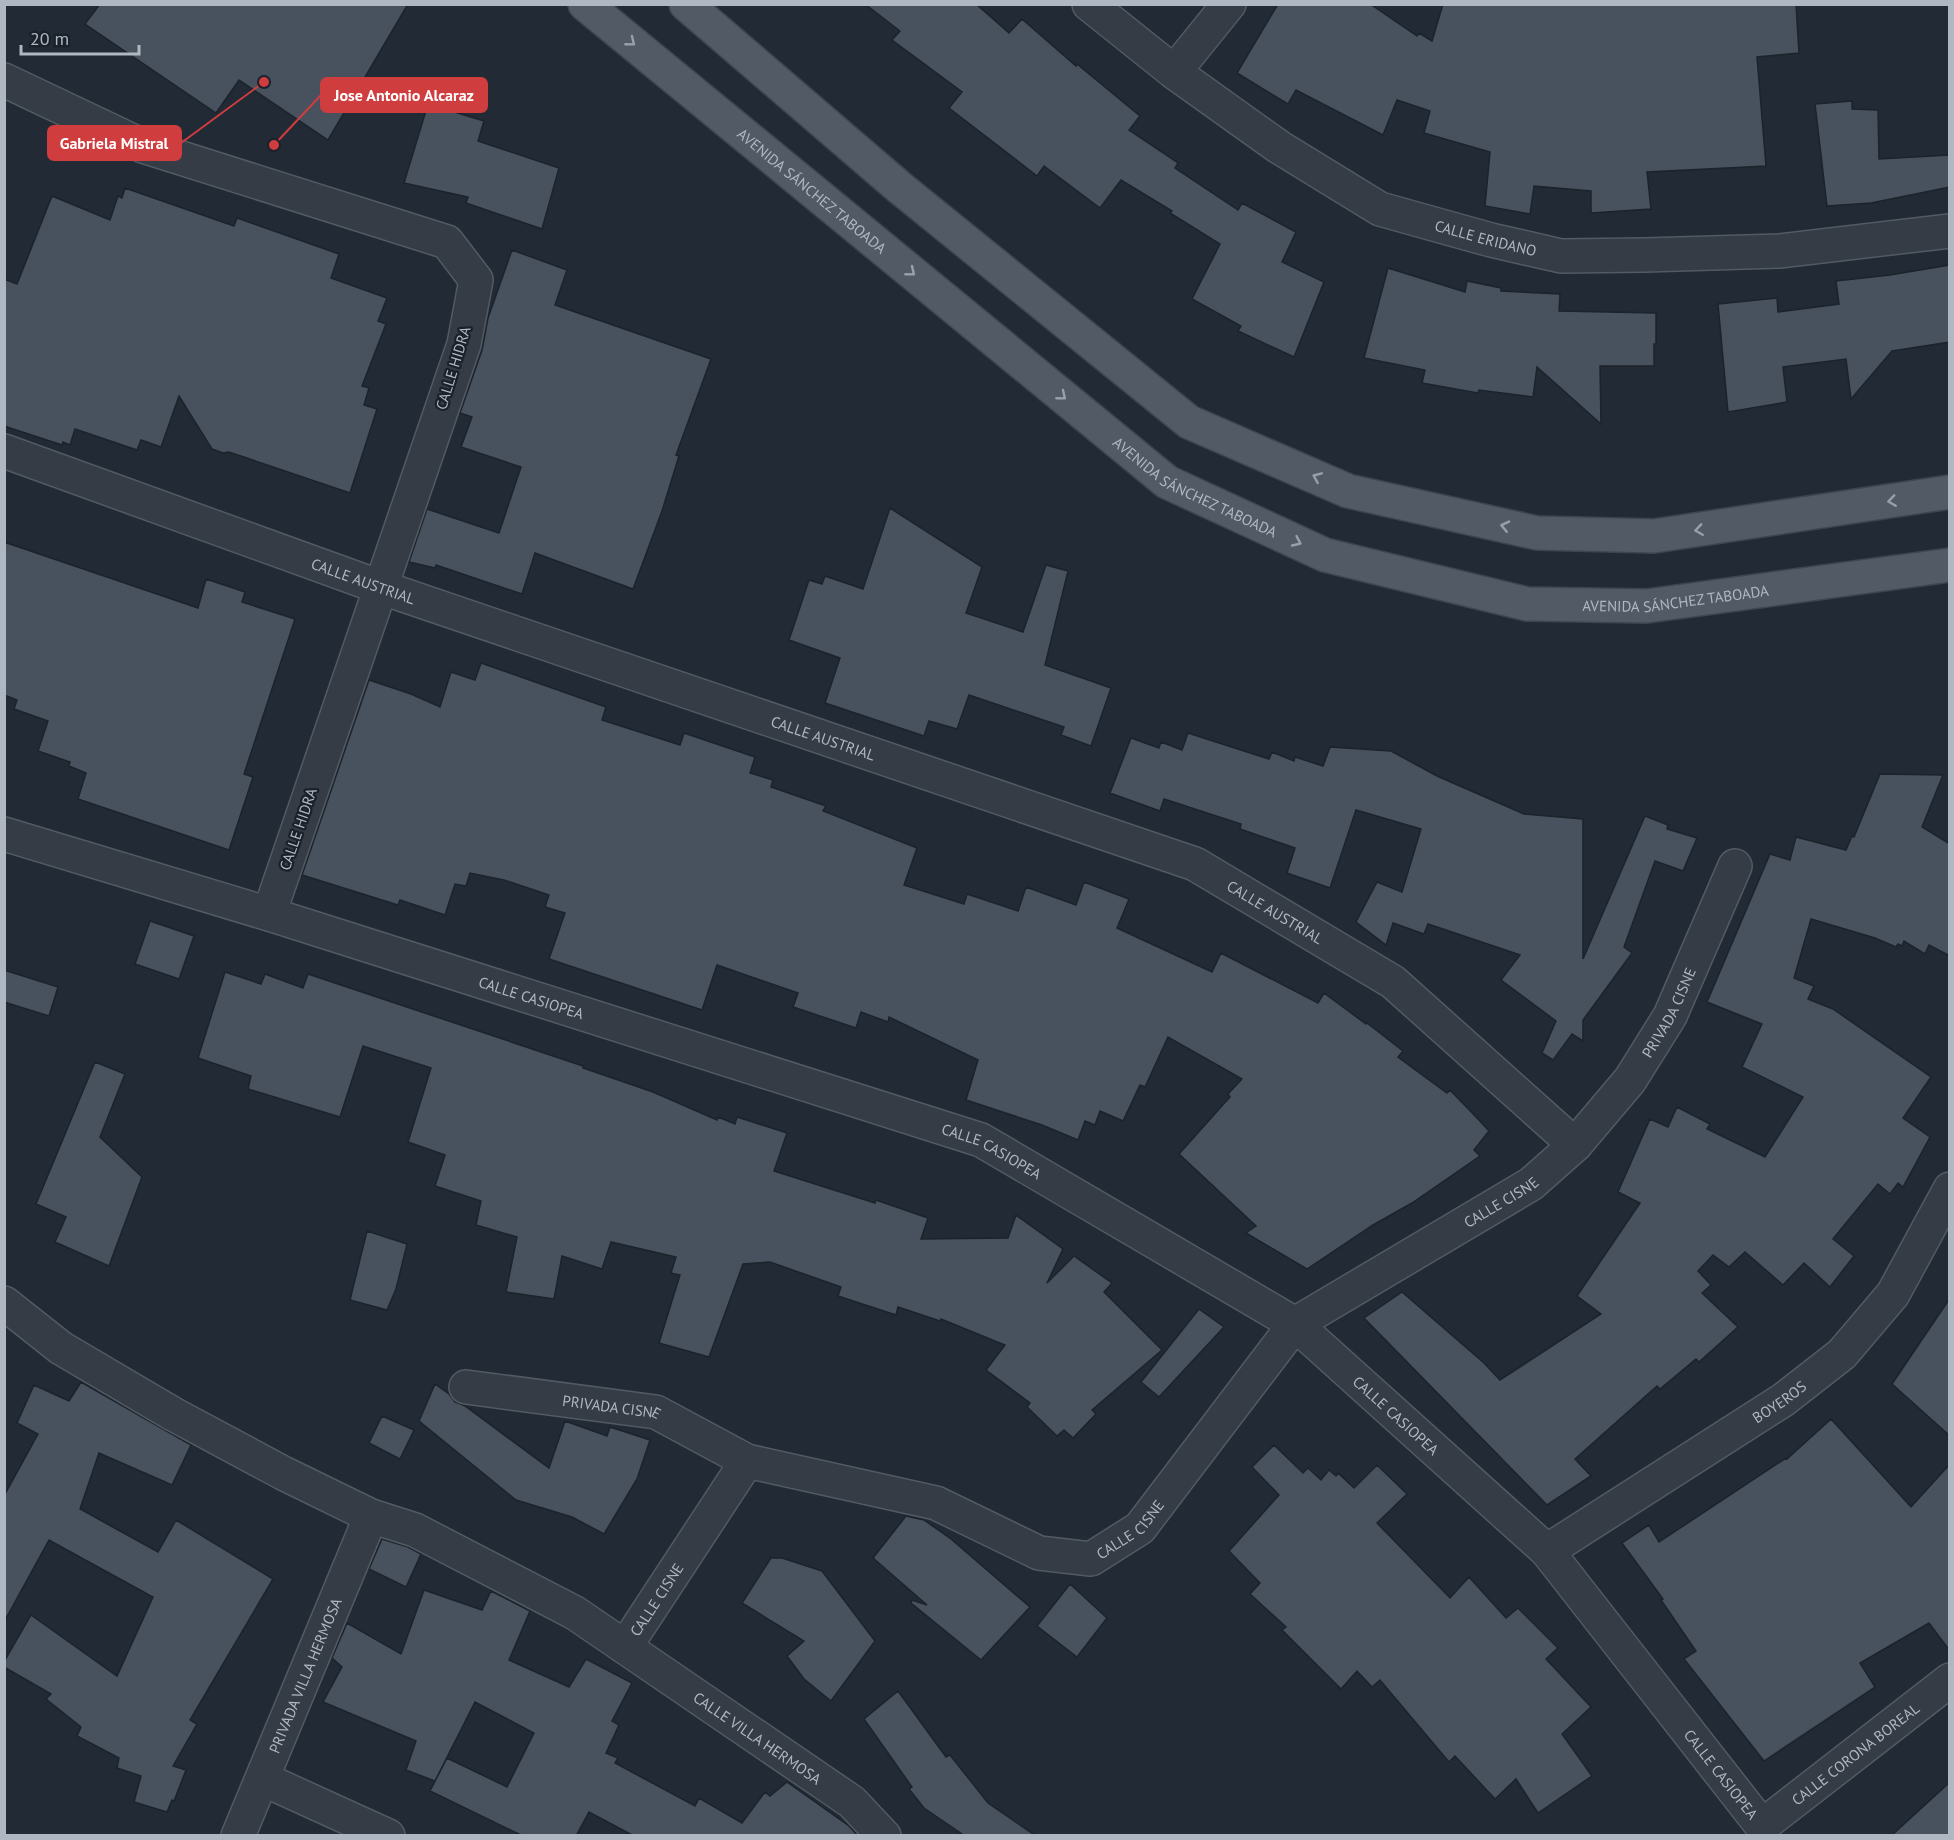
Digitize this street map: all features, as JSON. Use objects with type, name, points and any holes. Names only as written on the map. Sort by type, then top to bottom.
[{"type":"main road","name":"AVENIDA SÁNCHEZ TABOADA","points":[[585,4],[1167,482],[1325,555],[1527,604],[1647,606],[1950,565]]},
{"type":"main road","points":[[686,4],[899,187],[1189,422],[1348,490],[1537,533],[1654,536],[1950,492]]},
{"type":"street","name":"CALLE ERIDANO","points":[[1089,4],[1174,72],[1279,147],[1380,209],[1491,240],[1561,256],[1779,251],[1950,231]]},
{"type":"street","points":[[1174,72],[1229,4]]},
{"type":"street","name":"CALLE HIDRA","points":[[4,80],[143,146],[447,242],[476,280],[464,344],[269,914]]},
{"type":"street","name":"CALLE AUSTRIAL","points":[[4,451],[380,587],[1194,864],[1393,982],[1575,1146]]},
{"type":"street","name":"CALLE CASIOPEA","points":[[4,834],[269,914],[981,1140],[1295,1324],[1547,1551],[1762,1826]]},
{"type":"street","name":"PRIVADA CISNE","points":[[1575,1146],[1630,1080],[1670,1016],[1735,866]]},
{"type":"street","name":"CALLE CISNE","points":[[625,1647],[747,1461],[936,1503],[1039,1553],[1091,1559],[1140,1528],[1295,1324],[1530,1184],[1575,1146]]},
{"type":"street","name":"BOYEROS","points":[[1547,1551],[1783,1400],[1842,1354],[1893,1294],[1950,1189]]},
{"type":"street","name":"CALLE VILLA HERMOSA","points":[[4,1304],[61,1348],[173,1414],[283,1473],[371,1516],[415,1530],[575,1613],[852,1802],[884,1836]]},
{"type":"street","name":"PRIVADA CISNE","points":[[466,1387],[656,1412],[747,1461]]},
{"type":"street","name":"PRIVADA VILLA HERMOSA","points":[[238,1836],[371,1516]]},
{"type":"street","name":"CALLE CORONA BOREAL","points":[[1762,1826],[1950,1680]]},
{"type":"street","points":[[263,1779],[388,1836]]},
{"type":"building","points":[[100,4],[408,4],[328,140],[239,80],[216,113],[85,24]]},
{"type":"building","points":[[865,4],[976,4],[1009,33],[1022,19],[1076,66],[1077,64],[1140,116],[1129,130],[1178,163],[1175,168],[1238,210],[1242,203],[1296,232],[1282,262],[1324,282],[1294,357],[1238,331],[1241,326],[1192,299],[1220,244],[1121,180],[1100,208],[1044,166],[1037,176],[949,108],[962,92],[892,40],[900,31]]},
{"type":"building","points":[[1278,4],[1370,4],[1417,36],[1419,33],[1432,41],[1443,4],[1796,4],[1799,53],[1757,57],[1766,166],[1647,172],[1651,209],[1591,213],[1591,191],[1534,186],[1530,214],[1485,206],[1490,152],[1424,133],[1430,111],[1397,100],[1383,135],[1296,90],[1288,104],[1237,73]]},
{"type":"building","points":[[1852,101],[1852,109],[1878,110],[1879,159],[1950,155],[1950,187],[1871,203],[1827,206],[1815,104]]},
{"type":"building","points":[[428,104],[484,121],[478,141],[559,168],[542,229],[466,203],[468,197],[404,183]]},
{"type":"building","points":[[125,188],[234,226],[237,218],[339,254],[331,278],[387,298],[378,321],[386,324],[362,386],[369,388],[364,405],[377,409],[350,493],[229,452],[223,453],[212,449],[179,396],[161,447],[141,440],[137,450],[75,429],[70,445],[63,442],[62,445],[4,426],[4,279],[17,284],[52,196],[110,220],[118,196],[122,198]]},
{"type":"building","points":[[512,250],[567,270],[555,305],[711,359],[676,455],[679,456],[662,511],[633,589],[535,553],[522,594],[436,565],[435,568],[409,562],[427,509],[499,533],[521,467],[461,447],[472,417],[460,413],[482,350],[488,318]]},
{"type":"building","points":[[1950,265],[1950,342],[1892,351],[1851,399],[1846,359],[1783,367],[1787,402],[1728,412],[1718,304],[1777,298],[1778,312],[1839,304],[1836,281]]},
{"type":"building","points":[[1388,268],[1465,292],[1467,281],[1501,288],[1501,291],[1560,294],[1559,311],[1656,313],[1654,366],[1600,366],[1601,424],[1537,367],[1533,397],[1479,390],[1478,393],[1422,383],[1425,370],[1364,358]]},
{"type":"building","points":[[890,508],[982,567],[966,613],[1023,632],[1046,565],[1068,571],[1045,665],[1111,688],[1091,746],[1061,735],[1064,727],[969,695],[957,729],[929,721],[924,736],[825,703],[840,658],[789,640],[809,580],[822,584],[825,576],[863,589]]},
{"type":"building","points":[[4,542],[198,608],[206,579],[245,592],[242,602],[295,619],[244,774],[253,777],[229,850],[78,799],[86,773],[69,766],[70,762],[38,751],[48,721],[14,709],[17,700],[4,695]]},
{"type":"building","points":[[481,663],[606,707],[602,720],[680,745],[684,733],[755,757],[750,773],[773,780],[771,787],[826,806],[823,811],[917,848],[904,885],[964,904],[967,894],[1018,911],[1026,887],[1076,905],[1084,882],[1129,899],[1117,928],[1212,972],[1221,953],[1318,1003],[1324,993],[1403,1051],[1398,1057],[1447,1093],[1450,1090],[1478,1119],[1489,1131],[1474,1150],[1480,1156],[1412,1203],[1373,1225],[1307,1269],[1246,1233],[1256,1226],[1179,1154],[1230,1097],[1228,1094],[1242,1079],[1168,1037],[1145,1087],[1140,1085],[1123,1121],[1100,1111],[1095,1125],[1085,1121],[1078,1140],[1042,1125],[966,1100],[978,1060],[889,1017],[888,1022],[861,1012],[856,1028],[793,1007],[798,993],[717,965],[702,1010],[549,959],[565,913],[545,907],[549,895],[504,880],[470,873],[466,886],[455,884],[445,915],[400,900],[398,905],[302,875],[369,680],[411,694],[440,707],[451,672],[475,680]]},
{"type":"building","points":[[1188,733],[1269,759],[1272,752],[1294,761],[1295,757],[1323,766],[1330,747],[1391,751],[1437,776],[1524,814],[1583,819],[1583,959],[1645,816],[1668,825],[1667,829],[1697,838],[1683,871],[1655,861],[1624,947],[1632,953],[1583,1020],[1583,1041],[1572,1034],[1553,1060],[1542,1053],[1556,1021],[1501,980],[1520,955],[1428,924],[1424,934],[1393,923],[1386,945],[1356,922],[1377,882],[1402,892],[1421,829],[1356,810],[1330,888],[1287,873],[1295,848],[1240,829],[1241,824],[1164,799],[1160,811],[1110,793],[1131,738],[1159,748],[1161,742],[1182,750]]},
{"type":"building","points":[[1880,774],[1943,775],[1922,827],[1950,844],[1950,956],[1929,945],[1925,954],[1904,941],[1902,946],[1898,944],[1896,947],[1875,938],[1811,919],[1794,978],[1814,986],[1808,999],[1833,1009],[1931,1077],[1903,1118],[1930,1137],[1903,1187],[1898,1183],[1890,1194],[1878,1184],[1833,1239],[1854,1256],[1830,1287],[1804,1263],[1783,1285],[1745,1252],[1729,1267],[1713,1255],[1698,1271],[1711,1285],[1702,1293],[1738,1327],[1699,1362],[1696,1359],[1660,1389],[1657,1386],[1575,1459],[1591,1476],[1547,1505],[1364,1318],[1402,1292],[1484,1363],[1500,1380],[1601,1314],[1577,1296],[1640,1203],[1618,1192],[1650,1119],[1668,1127],[1677,1107],[1710,1124],[1707,1129],[1765,1157],[1803,1097],[1742,1067],[1762,1024],[1707,1002],[1770,854],[1790,860],[1796,837],[1846,850],[1852,836],[1854,837]]},
{"type":"building","points":[[150,921],[194,936],[179,979],[135,964]]},
{"type":"building","points":[[4,970],[58,987],[49,1016],[4,1002]]},
{"type":"building","points":[[225,972],[261,984],[265,974],[303,988],[308,974],[583,1066],[583,1068],[653,1092],[717,1120],[718,1117],[735,1124],[737,1117],[787,1133],[774,1171],[875,1203],[876,1200],[928,1218],[921,1239],[1008,1238],[1016,1215],[1063,1249],[1047,1283],[1074,1256],[1112,1283],[1104,1292],[1162,1350],[1092,1410],[1096,1414],[1073,1438],[1064,1430],[1057,1436],[1027,1407],[1030,1403],[986,1370],[1005,1345],[941,1319],[940,1321],[898,1307],[896,1315],[838,1296],[841,1287],[770,1262],[743,1264],[709,1357],[659,1343],[680,1275],[671,1273],[676,1257],[611,1242],[602,1269],[562,1256],[554,1299],[506,1292],[517,1237],[476,1225],[481,1201],[435,1186],[445,1155],[408,1142],[431,1068],[363,1046],[340,1117],[248,1089],[251,1076],[198,1058]]},
{"type":"building","points":[[95,1062],[125,1074],[100,1137],[142,1177],[109,1266],[55,1242],[66,1217],[36,1204]]},
{"type":"building","points":[[367,1231],[407,1244],[396,1289],[387,1310],[350,1300]]},
{"type":"building","points":[[1950,1298],[1950,1436],[1892,1384]]},
{"type":"building","points":[[1199,1309],[1224,1327],[1159,1397],[1141,1382]]},
{"type":"building","points":[[81,1382],[191,1445],[172,1485],[99,1453],[80,1509],[158,1552],[176,1520],[273,1579],[190,1720],[197,1724],[173,1766],[186,1770],[174,1801],[172,1800],[167,1812],[134,1802],[141,1776],[117,1768],[119,1758],[77,1736],[81,1727],[46,1699],[51,1694],[4,1667],[4,1662],[31,1615],[117,1676],[153,1597],[49,1540],[4,1622],[4,1496],[38,1434],[17,1423],[34,1385],[69,1401]]},
{"type":"building","points":[[435,1384],[449,1394],[455,1402],[465,1406],[549,1468],[565,1421],[607,1436],[610,1427],[650,1440],[637,1479],[604,1534],[572,1517],[516,1500],[419,1421]]},
{"type":"building","points":[[382,1416],[414,1430],[400,1459],[369,1443]]},
{"type":"building","points":[[1831,1419],[1911,1507],[1950,1464],[1950,1651],[1929,1623],[1860,1663],[1875,1687],[1764,1761],[1684,1659],[1696,1651],[1661,1600],[1663,1599],[1622,1543],[1649,1525],[1659,1542],[1787,1459]]},
{"type":"building","points":[[1274,1445],[1303,1473],[1308,1468],[1321,1480],[1329,1470],[1336,1476],[1338,1473],[1354,1488],[1377,1465],[1407,1494],[1377,1523],[1450,1598],[1469,1577],[1506,1618],[1518,1608],[1558,1648],[1546,1659],[1591,1707],[1562,1734],[1592,1776],[1538,1813],[1516,1779],[1495,1799],[1455,1756],[1449,1762],[1380,1680],[1372,1687],[1357,1671],[1341,1689],[1282,1630],[1286,1627],[1250,1594],[1260,1583],[1229,1551],[1279,1495],[1252,1467]]},
{"type":"building","points":[[906,1516],[924,1520],[951,1539],[1030,1607],[981,1660],[911,1603],[912,1600],[927,1605],[873,1558]]},
{"type":"building","points":[[382,1539],[408,1547],[421,1554],[406,1587],[369,1569]]},
{"type":"building","points":[[771,1558],[782,1558],[822,1571],[875,1641],[831,1701],[804,1679],[787,1656],[804,1641],[742,1603]]},
{"type":"building","points":[[1070,1584],[1107,1618],[1077,1657],[1037,1626]]},
{"type":"building","points":[[424,1590],[482,1610],[491,1591],[530,1611],[509,1660],[569,1687],[586,1659],[632,1683],[612,1721],[619,1725],[606,1753],[618,1758],[615,1763],[695,1806],[699,1798],[742,1823],[765,1792],[770,1796],[787,1782],[849,1826],[858,1836],[634,1836],[589,1812],[576,1836],[523,1836],[430,1791],[447,1758],[507,1787],[534,1733],[475,1702],[435,1781],[406,1770],[416,1741],[323,1702],[342,1667],[332,1658],[347,1623],[401,1654]]},
{"type":"building","points":[[898,1691],[946,1757],[950,1755],[988,1803],[1036,1836],[965,1836],[924,1808],[909,1789],[912,1787],[864,1719]]},
{"type":"building","points":[[1950,1782],[1950,1836],[1891,1836]]},
{"type":"place","name":"Gabriela Mistral","points":[[264,82]]},
{"type":"place","name":"Jose Antonio Alcaraz","points":[[274,145]]}]
